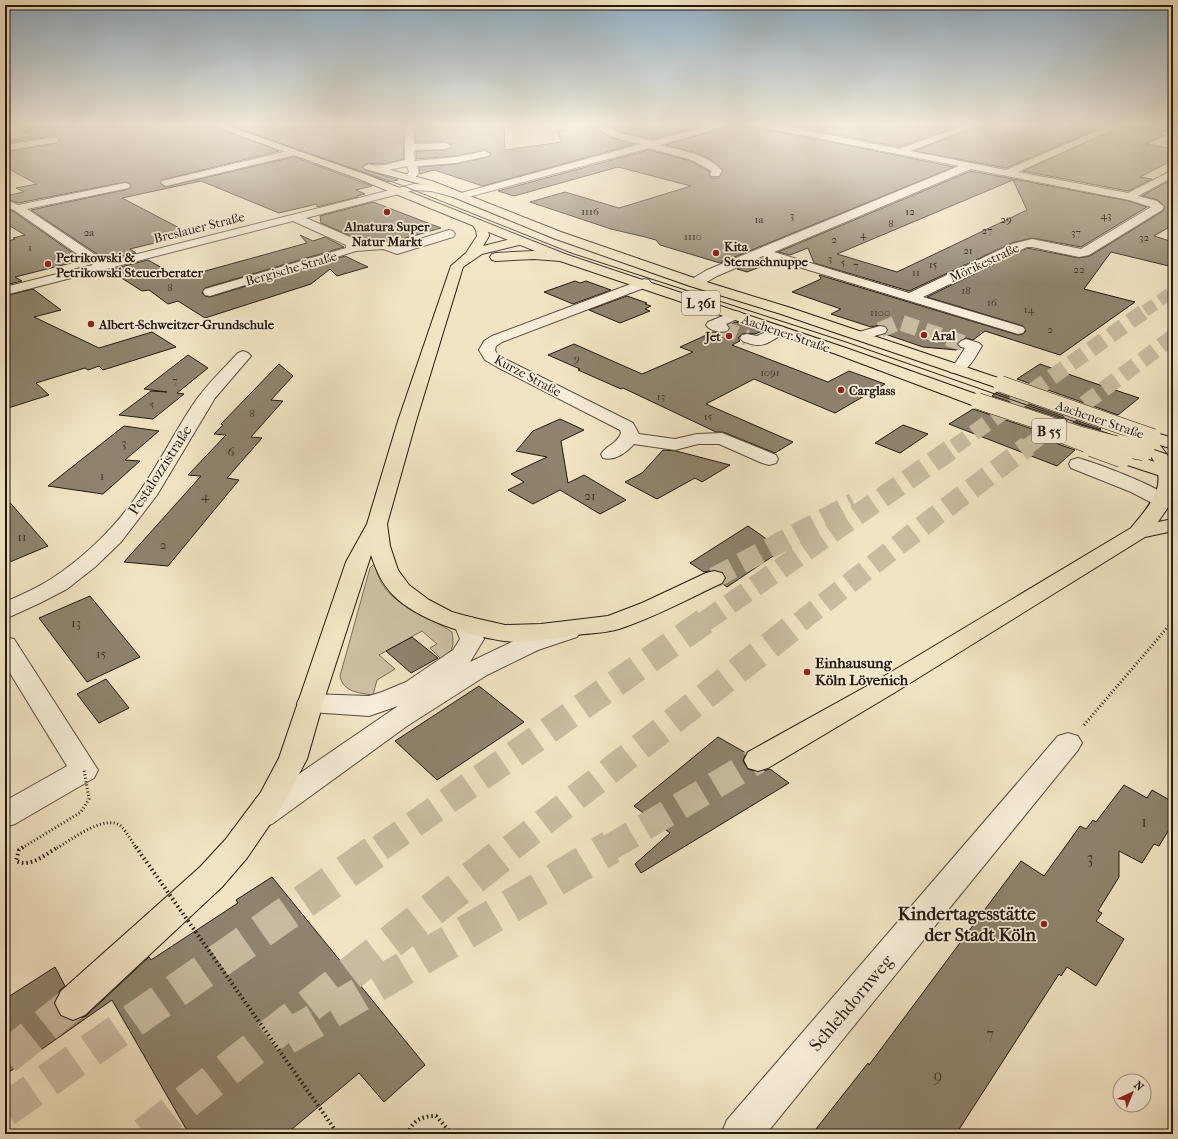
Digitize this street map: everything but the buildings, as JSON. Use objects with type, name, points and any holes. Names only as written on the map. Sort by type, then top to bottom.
[{"type":"main road","name":"Aachener Straße","points":[[363,177],[561,257],[779,330],[978,401],[1010,416],[1122,457],[1171,473]]},
{"type":"main road","name":"Aachener Straße","points":[[406,177],[428,183],[557,235],[694,283],[786,311],[1001,384],[1048,401],[1155,444]]},
{"type":"main road","points":[[73,1003],[211,877],[236,849],[271,800],[293,759],[357,562],[377,524],[407,421],[453,276],[457,266],[470,254],[483,236],[482,230],[477,223]]},
{"type":"main road","points":[[470,254],[557,235]]},
{"type":"main road","points":[[453,276],[525,243]]},
{"type":"main road","points":[[496,257],[534,255],[561,257]]},
{"type":"main road","points":[[758,760],[886,686],[1138,532],[1163,501],[1171,473],[1155,444],[1102,442],[978,401]]},
{"type":"main road","points":[[377,524],[378,546],[387,571],[401,590],[421,605],[444,617],[466,624],[506,633],[541,632],[611,623],[650,608],[714,578]]},
{"type":"main road","points":[[1138,532],[1173,525]]},
{"type":"street","points":[[166,183],[193,177]]},
{"type":"street","points":[[461,196],[529,177]]},
{"type":"street","points":[[694,283],[712,273],[942,177]]},
{"type":"street","points":[[1028,177],[1129,197],[1165,177]]},
{"type":"street","points":[[399,192],[401,185],[409,178]]},
{"type":"street","points":[[18,208],[125,186]]},
{"type":"street","name":"Aachener Straße","points":[[399,192],[414,187],[423,187],[461,196]]},
{"type":"street","name":"Breslauer Straße","points":[[5,291],[399,192]]},
{"type":"street","name":"Mörikestraße","points":[[911,297],[1025,243],[1032,243],[1079,254],[1085,252],[1158,208],[1153,203],[1129,197]]},
{"type":"street","points":[[5,202],[18,208],[104,266]]},
{"type":"street","points":[[311,214],[325,220],[384,205]]},
{"type":"street","name":"Bergische Straße","points":[[210,292],[342,254],[352,248],[353,244],[346,240],[296,218]]},
{"type":"street","points":[[352,248],[384,245],[396,250],[449,234]]},
{"type":"street","points":[[762,252],[1018,330]]},
{"type":"street","name":"Kurze Straße","points":[[628,438],[630,433],[627,427],[619,422],[503,364],[491,357],[487,350],[489,344],[497,339],[644,284]]},
{"type":"street","points":[[722,328],[713,325],[735,315]]},
{"type":"street","points":[[747,338],[758,342],[779,330]]},
{"type":"street","points":[[860,336],[880,330]]},
{"type":"street","points":[[956,369],[962,365],[974,346],[966,344]]},
{"type":"street","name":"Pestalozzistraße","points":[[5,611],[58,584],[78,570],[107,544],[156,482],[199,410],[218,383],[243,356]]},
{"type":"street","points":[[610,454],[627,442],[628,438],[675,445],[697,439],[722,438],[768,459]]},
{"type":"street","points":[[1078,464],[1138,488],[1163,501]]},
{"type":"street","points":[[310,703],[369,706],[391,699],[415,688],[462,656],[472,639],[466,624]]},
{"type":"street","points":[[258,818],[398,719],[478,669],[529,644],[575,628]]},
{"type":"street","points":[[5,645],[84,770],[5,815]]},
{"type":"street","name":"Schlehdornweg","points":[[741,1134],[1068,743]]},
{"type":"path","points":[[1068,743],[1173,621]]},
{"type":"path","points":[[84,770],[89,790],[89,799],[81,812],[19,850],[16,861],[27,864],[36,860],[94,826],[111,822],[121,826],[338,1134]]},
{"type":"path","points":[[408,1134],[414,1122],[429,1116],[436,1116],[452,1134]]},
{"type":"shaded area","points":[[374,564],[381,582],[394,598],[452,632],[453,645],[451,651],[441,659],[430,648],[437,644],[422,631],[379,655],[395,669],[377,680],[373,695],[348,689],[344,685],[340,676],[370,568]]},
{"type":"tunnel","points":[[1145,311],[1173,291]]},
{"type":"tunnel","points":[[954,447],[1146,310]]},
{"type":"tunnel","points":[[880,330],[899,322],[966,344]]},
{"type":"tunnel","points":[[722,328],[747,338]]},
{"type":"tunnel","points":[[1027,447],[1173,337]]},
{"type":"tunnel","points":[[704,622],[956,446]]},
{"type":"tunnel","points":[[800,622],[1028,446]]},
{"type":"tunnel","points":[[714,578],[854,503]]},
{"type":"tunnel","points":[[380,848],[705,621]]},
{"type":"tunnel","points":[[511,848],[801,621]]},
{"type":"tunnel","points":[[609,848],[758,760]]},
{"type":"tunnel","points":[[5,1110],[382,847]]},
{"type":"tunnel","points":[[145,1134],[512,847]]},
{"type":"tunnel","points":[[286,1038],[611,847]]},
{"type":"tunnel","points":[[5,1058],[73,1003]]},
{"type":"tram line","points":[[378,177],[571,253],[846,342],[1173,456]]},
{"type":"place","name":"Alnatura Super Natur Markt","points":[[387,212]]},
{"type":"place","name":"Kita Sternschnuppe","points":[[716,253]]},
{"type":"place","name":"Petrikowski & Petrikowski Steuerberater","points":[[48,264]]},
{"type":"place","name":"Albert-Schweitzer-Grundschule","points":[[91,324]]},
{"type":"place","name":"Aral","points":[[924,335]]},
{"type":"place","name":"Jet","points":[[729,336]]},
{"type":"place","name":"Carglass","points":[[841,390]]},
{"type":"place","name":"Einhausung Köln Lövenich","points":[[807,672]]},
{"type":"place","name":"Kindertagesstätte der Stadt Köln","points":[[1044,924]]}]
